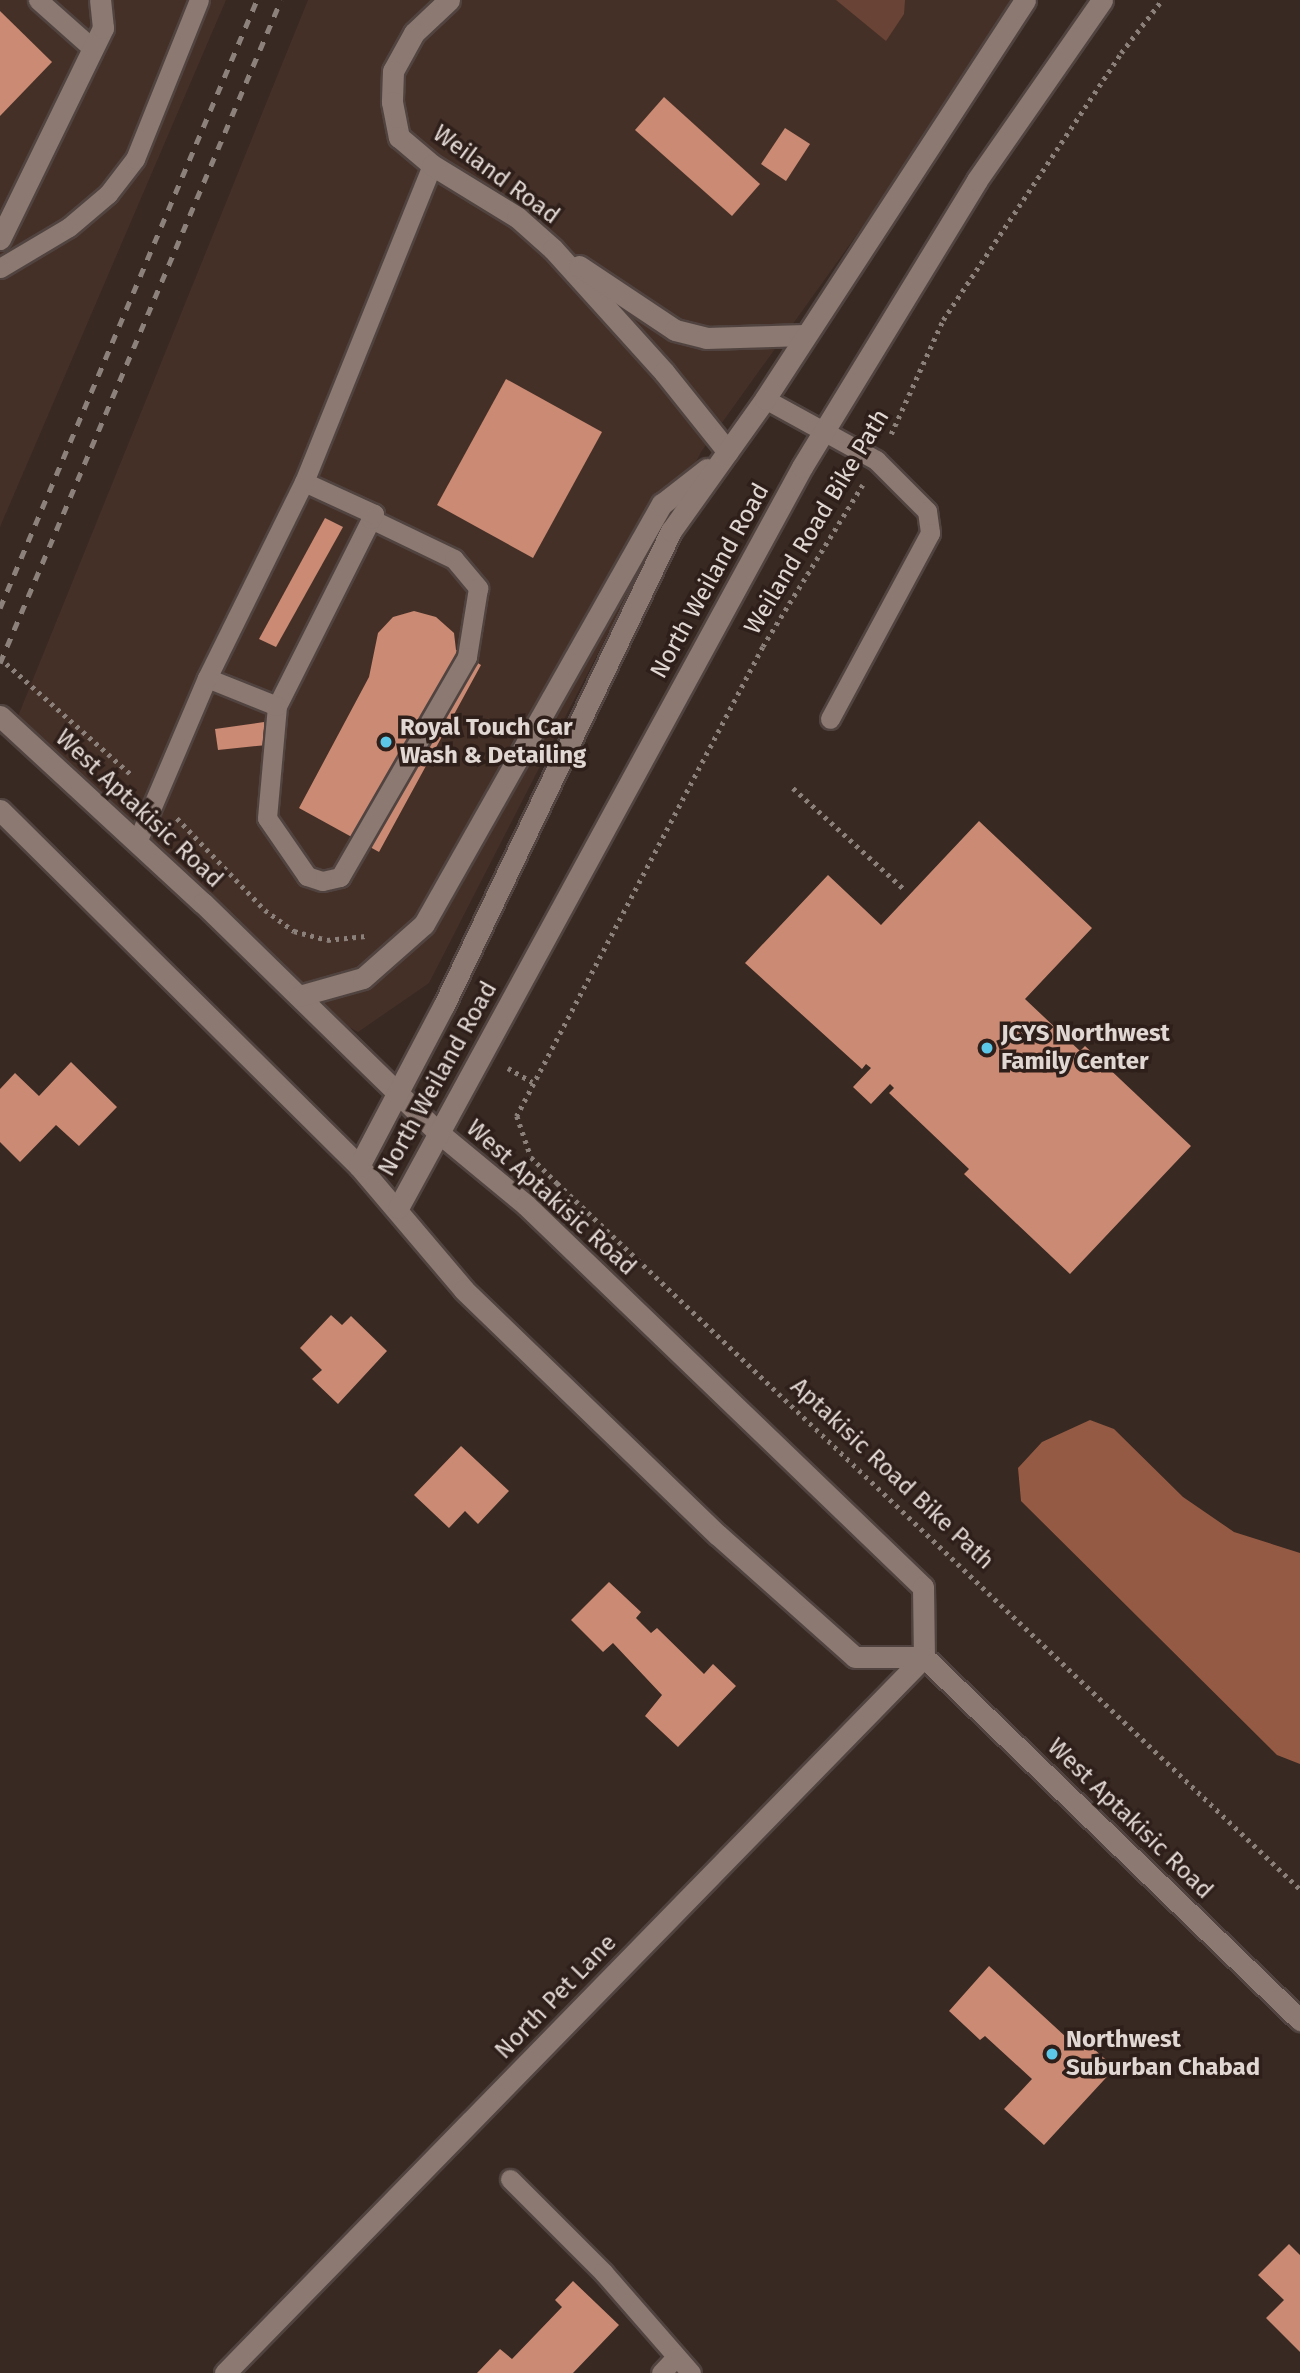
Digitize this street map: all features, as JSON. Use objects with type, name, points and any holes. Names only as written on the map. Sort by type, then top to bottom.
[{"type":"main road","points":[[0,239],[103,28],[100,0]]},
{"type":"main road","name":"Weiland Road","points":[[449,0],[414,33],[393,71],[392,102],[399,137],[432,165],[517,217],[553,249],[664,372],[728,452]]},
{"type":"main road","name":"North Weiland Road","points":[[359,1166],[400,1094],[671,531],[765,399],[1026,0]]},
{"type":"main road","name":"North Weiland Road","points":[[398,1208],[822,433],[977,180],[1102,0]]},
{"type":"main road","name":"Weiland Road","points":[[553,249],[675,330],[706,338],[805,335]]},
{"type":"main road","points":[[299,996],[363,978],[424,924],[662,504],[728,452]]},
{"type":"main road","name":"West Aptakisic Road","points":[[0,716],[137,842],[439,1133],[526,1205],[923,1587],[924,1657],[1300,2020]]},
{"type":"main road","points":[[0,810],[359,1166],[398,1208],[464,1290],[718,1535],[855,1657],[924,1657]]},
{"type":"main road","name":"North Pet Lane","points":[[225,2373],[924,1657]]},
{"type":"lane","points":[[38,0],[92,48]]},
{"type":"lane","points":[[0,268],[69,227],[108,194],[135,159],[179,59],[199,0]]},
{"type":"lane","points":[[137,842],[206,678],[304,482],[432,165]]},
{"type":"lane","points":[[765,399],[822,433],[876,460],[927,511],[930,533],[830,719]]},
{"type":"lane","points":[[304,482],[374,514],[371,519],[276,706],[267,818],[307,876],[322,881],[340,877],[467,657],[478,588],[454,559],[371,519]]},
{"type":"lane","points":[[206,678],[276,706]]},
{"type":"lane","points":[[510,2179],[603,2272],[691,2373]]},
{"type":"lane","points":[[661,2373],[676,2357]]},
{"type":"path","name":"Weiland Road Bike Path","points":[[532,1082],[763,648],[876,460],[943,320],[1121,53],[1162,0]]},
{"type":"path","points":[[793,788],[904,889]]},
{"type":"path","points":[[512,1072],[532,1082]]},
{"type":"path","name":"Aptakisic Road Bike Path","points":[[532,1082],[517,1116],[531,1157],[1300,1889]]},
{"type":"shaded area","points":[[0,0],[226,0],[0,527]]},
{"type":"shaded area","points":[[308,0],[1025,0],[701,452],[429,983],[358,1032],[308,1004],[10,736]]},
{"type":"shaded area","points":[[836,0],[905,0],[904,14],[886,41]]},
{"type":"shaded area","points":[[1090,1420],[1114,1429],[1183,1497],[1234,1532],[1300,1553],[1300,1764],[1277,1755],[1021,1501],[1018,1468],[1042,1442]]},
{"type":"building","points":[[0,11],[52,62],[0,116]]},
{"type":"building","points":[[664,97],[760,184],[732,216],[635,130]]},
{"type":"building","points":[[785,128],[810,144],[786,181],[761,164]]},
{"type":"building","points":[[506,379],[602,432],[533,558],[437,505]]},
{"type":"building","points":[[325,518],[343,527],[276,647],[259,639]]},
{"type":"building","name":"Royal Touch Car Wash & Detailing","points":[[414,611],[436,617],[454,633],[456,650],[481,665],[379,852],[299,808],[369,677],[378,633],[393,617]]},
{"type":"building","points":[[264,722],[267,745],[218,750],[215,729]]},
{"type":"building","points":[[979,821],[1092,928],[1025,999],[1080,1051],[1085,1046],[1191,1146],[1070,1274],[964,1174],[969,1169],[889,1093],[894,1088],[890,1084],[871,1104],[853,1087],[871,1068],[866,1064],[862,1069],[745,963],[828,875],[881,925]]},
{"type":"building","points":[[71,1062],[117,1107],[79,1146],[56,1125],[20,1162],[0,1142],[0,1089],[15,1073],[39,1096]]},
{"type":"building","points":[[331,1315],[342,1325],[351,1316],[387,1351],[338,1404],[312,1379],[322,1370],[300,1348]]},
{"type":"building","points":[[461,1446],[509,1491],[478,1524],[465,1511],[449,1528],[414,1495]]},
{"type":"building","points":[[609,1582],[641,1612],[636,1618],[651,1633],[657,1628],[704,1674],[713,1664],[736,1686],[678,1747],[645,1716],[662,1695],[613,1643],[603,1652],[571,1620]]},
{"type":"building","name":"Northwest Suburban Chabad","points":[[989,1966],[1066,2037],[1073,2030],[1115,2068],[1044,2145],[1004,2109],[1032,2079],[985,2036],[980,2040],[949,2011]]},
{"type":"building","points":[[1289,2244],[1300,2255],[1300,2352],[1266,2318],[1284,2300],[1258,2275]]},
{"type":"building","points":[[573,2281],[619,2325],[573,2373],[477,2373],[500,2349],[512,2359],[562,2307],[555,2300]]},
{"type":"railway","points":[[0,608],[257,0]]},
{"type":"railway","points":[[0,663],[281,0]]},
{"type":"place","name":"Royal Touch Car Wash & Detailing","points":[[386,742]]},
{"type":"place","name":"JCYS Northwest Family Center","points":[[987,1048]]},
{"type":"place","name":"Northwest Suburban Chabad","points":[[1052,2054]]}]
